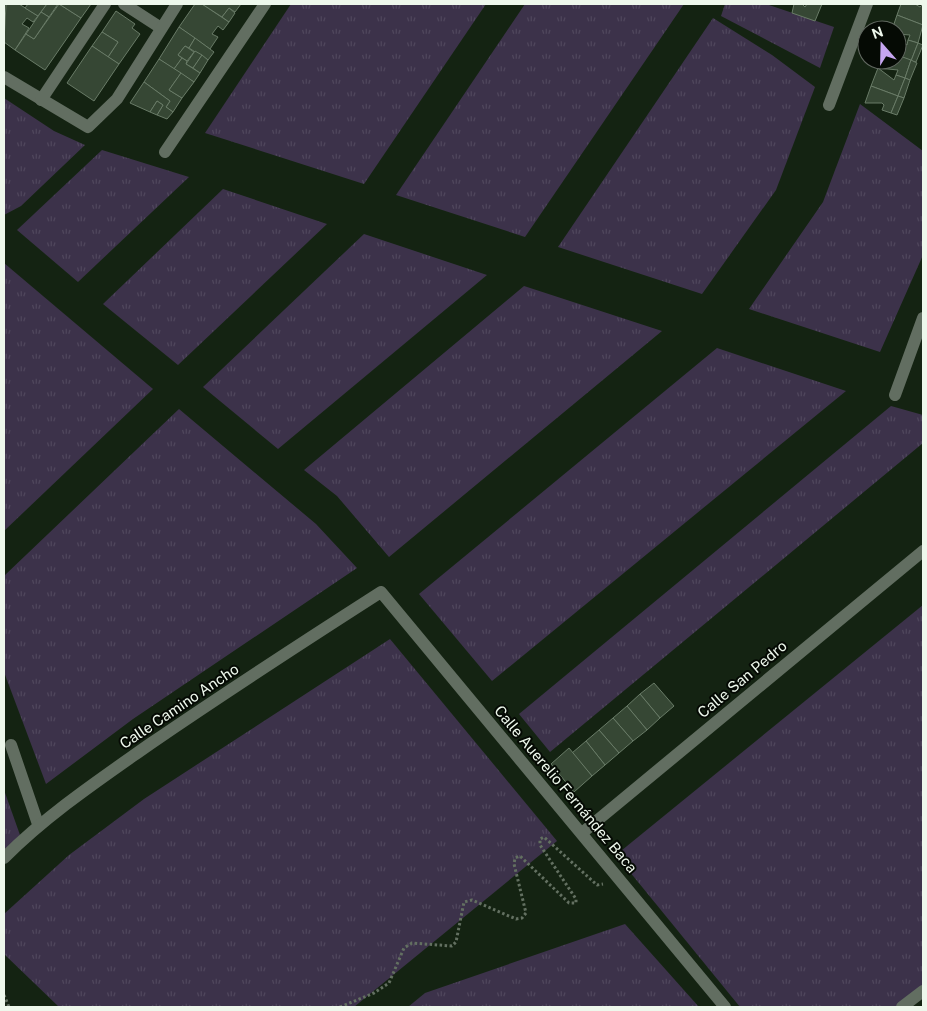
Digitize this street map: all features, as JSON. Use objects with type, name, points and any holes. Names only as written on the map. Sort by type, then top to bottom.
[{"type":"street","points":[[41,100],[105,4]]},
{"type":"street","points":[[124,4],[161,28]]},
{"type":"street","points":[[4,77],[88,128],[117,99],[177,4]]},
{"type":"street","points":[[165,152],[264,4]]},
{"type":"street","points":[[829,105],[866,4]]},
{"type":"street","points":[[895,395],[923,318]]},
{"type":"street","name":"Calle San Pedro","points":[[582,833],[923,551]]},
{"type":"street","name":"Calle Auerelio Fernández Baca","points":[[381,592],[725,1007]]},
{"type":"street","name":"Calle Camino Ancho","points":[[4,858],[38,824],[184,721],[381,592]]},
{"type":"street","points":[[11,745],[38,824]]},
{"type":"street","points":[[902,1007],[923,991]]},
{"type":"path","points":[[340,1007],[374,994],[389,983],[404,948],[412,943],[452,946],[456,942],[464,902],[472,900],[516,919],[522,918],[526,913],[514,864],[515,858],[520,856],[569,903],[576,903],[576,899],[540,845],[540,840],[544,837],[597,885],[603,884],[615,873]]},
{"type":"path","points":[[4,995],[9,1007]]},
{"type":"green space","points":[[291,4],[486,4],[364,184],[205,133]]},
{"type":"green space","points":[[525,4],[684,4],[525,237],[396,195]]},
{"type":"green space","points":[[725,4],[766,4],[834,27],[820,68],[721,16]]},
{"type":"green space","points":[[713,18],[772,55],[815,87],[776,190],[702,294],[558,247]]},
{"type":"green space","points":[[4,98],[54,131],[85,145],[21,206],[4,215]]},
{"type":"green space","points":[[860,104],[923,151],[923,255],[880,352],[749,309],[823,202]]},
{"type":"green space","points":[[102,150],[189,177],[78,282],[17,230]]},
{"type":"green space","points":[[223,189],[327,224],[178,365],[103,304]]},
{"type":"green space","points":[[364,234],[487,275],[278,449],[203,387]]},
{"type":"green space","points":[[4,263],[153,389],[4,531]]},
{"type":"green space","points":[[524,286],[662,331],[389,557],[337,496],[304,470]]},
{"type":"green space","points":[[717,348],[846,391],[492,681],[419,594]]},
{"type":"green space","points":[[891,406],[923,415],[923,443],[550,752],[519,714]]},
{"type":"green space","points":[[179,409],[316,524],[357,568],[133,719],[46,784],[4,672],[4,576]]},
{"type":"green space","points":[[923,605],[923,988],[898,1007],[740,1007],[616,855]]},
{"type":"green space","points":[[390,639],[557,841],[354,1007],[59,1007],[4,954],[4,914],[69,855],[144,799]]},
{"type":"green space","points":[[4,790],[20,835],[4,851]]},
{"type":"green space","points":[[625,924],[699,1007],[408,1007],[425,993]]},
{"type":"building","points":[[6,4],[19,4],[38,16],[33,22],[27,18],[22,24],[29,28],[15,50],[4,42]]},
{"type":"building","points":[[28,4],[47,4],[38,16],[25,8]]},
{"type":"building","points":[[47,4],[58,4],[49,17],[41,12]]},
{"type":"building","points":[[59,4],[81,18],[45,70],[15,50],[26,34],[34,39]]},
{"type":"building","points":[[59,4],[91,4],[81,18]]},
{"type":"building","points":[[195,4],[202,4],[229,22],[223,30],[218,26],[212,34],[218,37],[210,49],[179,27]]},
{"type":"building","points":[[202,4],[241,4],[235,12],[229,8],[222,17]]},
{"type":"building","points":[[794,4],[802,4],[805,7],[807,4],[822,4],[815,21],[792,13]]},
{"type":"building","points":[[901,4],[915,4],[920,7],[923,4],[923,25],[897,15]]},
{"type":"building","points":[[229,8],[235,13],[229,22],[222,17]]},
{"type":"building","points":[[116,11],[135,24],[132,28],[140,34],[119,64],[108,57],[118,42],[102,32]]},
{"type":"building","points":[[41,12],[49,17],[34,39],[26,34]]},
{"type":"building","points":[[897,15],[923,25],[918,43],[908,40],[910,35],[907,35],[907,20],[895,20]]},
{"type":"building","points":[[179,27],[195,38],[189,48],[185,46],[178,55],[182,58],[174,69],[159,59]]},
{"type":"building","points":[[102,32],[118,42],[108,57],[92,46]]},
{"type":"building","points":[[195,38],[214,52],[208,60],[189,48]]},
{"type":"building","points":[[908,40],[918,43],[911,61],[907,59]]},
{"type":"building","points":[[918,43],[923,45],[916,62],[911,61]]},
{"type":"building","points":[[92,46],[119,64],[94,101],[67,83]]},
{"type":"building","points":[[185,46],[194,52],[187,61],[178,55]]},
{"type":"building","points":[[195,51],[202,55],[193,68],[186,64]]},
{"type":"building","points":[[202,55],[208,60],[200,73],[193,68]]},
{"type":"building","points":[[182,58],[187,61],[186,64],[200,73],[194,82],[174,69]]},
{"type":"building","points":[[159,59],[181,73],[169,90],[182,98],[173,112],[166,107],[170,101],[144,82]]},
{"type":"building","points":[[907,59],[911,60],[905,78],[896,75],[898,70],[907,70]]},
{"type":"building","points":[[911,60],[917,63],[910,80],[905,78]]},
{"type":"building","points":[[877,70],[881,70],[894,80],[896,75],[905,78],[898,96],[871,86]]},
{"type":"building","points":[[181,73],[194,82],[182,98],[169,90]]},
{"type":"building","points":[[905,78],[910,80],[904,98],[898,96]]},
{"type":"building","points":[[144,82],[170,101],[166,107],[173,112],[167,119],[157,115],[163,105],[157,101],[150,112],[130,103]]},
{"type":"building","points":[[871,86],[898,96],[891,113],[882,110],[884,105],[882,103],[865,103]]},
{"type":"building","points":[[898,96],[904,98],[897,115],[891,113]]},
{"type":"building","points":[[157,101],[163,105],[157,115],[150,112]]},
{"type":"building","points":[[654,683],[674,706],[660,718],[640,694]]},
{"type":"building","points":[[640,694],[660,718],[647,730],[627,706]]},
{"type":"building","points":[[627,706],[647,730],[633,741],[613,718]]},
{"type":"building","points":[[613,718],[633,741],[619,753],[599,730]]},
{"type":"building","points":[[599,730],[619,753],[605,765],[586,741]]},
{"type":"building","points":[[586,741],[605,765],[592,776],[572,753]]},
{"type":"building","points":[[569,748],[592,776],[574,792],[551,764]]}]
